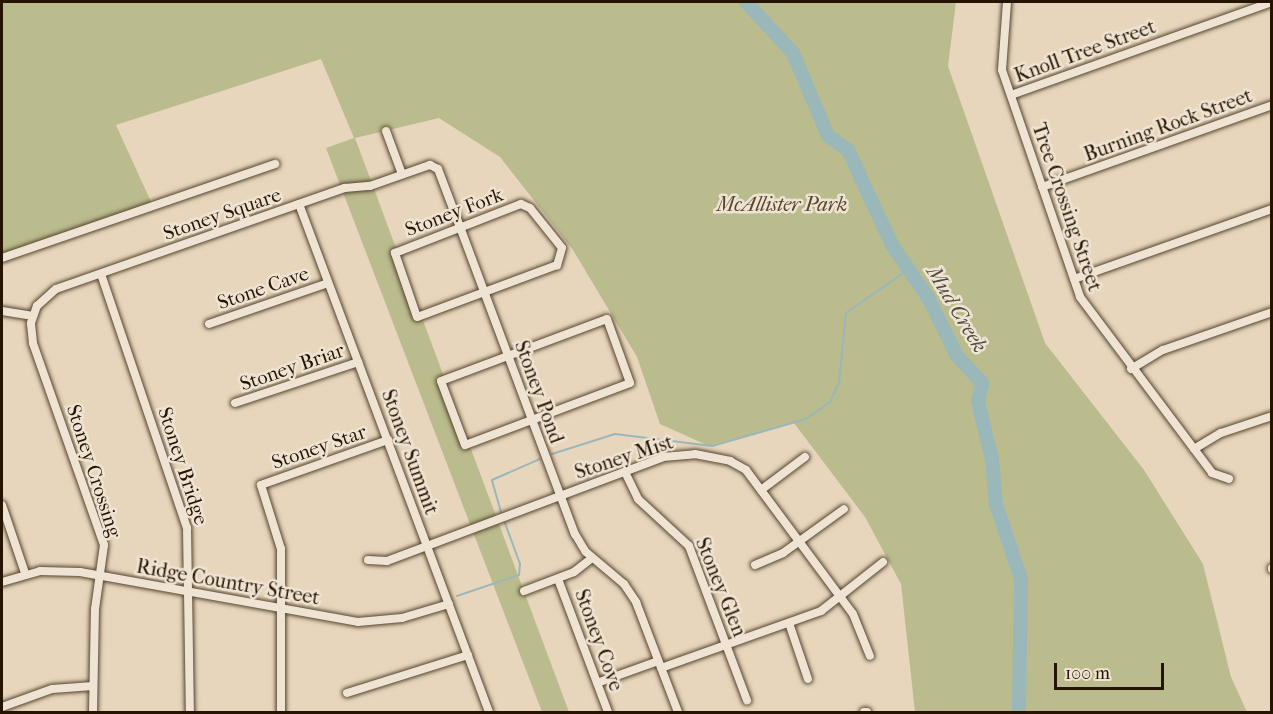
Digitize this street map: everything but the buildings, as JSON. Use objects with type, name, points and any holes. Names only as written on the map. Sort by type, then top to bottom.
[{"type":"street","name":"Tree Crossing Street","points":[[1006,2],[1000,57],[1042,187],[1074,279],[1089,314],[1217,477],[1229,479]]},
{"type":"street","name":"Knoll Tree Street","points":[[1011,95],[1272,2]]},
{"type":"street","name":"Burning Rock Street","points":[[1042,187],[1272,105]]},
{"type":"street","points":[[386,131],[402,174]]},
{"type":"street","points":[[2,258],[275,164]]},
{"type":"street","name":"Stoney Square","points":[[32,316],[48,293],[347,188],[370,186],[435,165]]},
{"type":"street","name":"Stoney Pond","points":[[435,165],[485,291],[575,534],[592,558],[629,590],[678,712]]},
{"type":"street","name":"Stoney Summit","points":[[299,204],[489,712]]},
{"type":"street","name":"Stoney Fork","points":[[526,204],[563,255],[557,265],[417,317],[395,253],[460,227],[526,204]]},
{"type":"street","points":[[1074,279],[1272,209]]},
{"type":"street","name":"Stoney Bridge","points":[[101,274],[187,528],[190,592],[190,712]]},
{"type":"street","name":"Stone Cave","points":[[209,324],[328,283]]},
{"type":"street","points":[[2,311],[32,316]]},
{"type":"street","points":[[1131,369],[1163,350],[1272,312]]},
{"type":"street","name":"Stoney Crossing","points":[[32,316],[33,343],[102,536],[93,712]]},
{"type":"street","points":[[607,319],[630,383],[465,445],[441,381],[508,355],[607,319]]},
{"type":"street","name":"Stoney Briar","points":[[235,404],[358,362]]},
{"type":"street","points":[[1194,449],[1221,433],[1272,416]]},
{"type":"street","name":"Stoney Star","points":[[281,608],[281,549],[261,484],[388,440]]},
{"type":"street","name":"Stoney Mist","points":[[368,560],[387,561],[625,471],[669,456],[695,454],[736,463],[760,490],[860,626],[870,656]]},
{"type":"street","points":[[760,490],[805,457]]},
{"type":"street","name":"Stoney Glen","points":[[625,471],[638,499],[689,546],[747,700]]},
{"type":"street","points":[[2,505],[25,573]]},
{"type":"street","points":[[755,565],[800,542],[844,509]]},
{"type":"street","points":[[524,591],[558,579],[592,558]]},
{"type":"street","points":[[597,683],[727,644],[821,612],[883,562]]},
{"type":"street","name":"Ridge Country Street","points":[[2,582],[25,573],[52,570],[374,622],[449,604]]},
{"type":"street","name":"Stoney Cove","points":[[558,579],[608,712]]},
{"type":"street","points":[[281,608],[281,712]]},
{"type":"street","points":[[789,622],[808,679]]},
{"type":"street","points":[[347,693],[468,655]]},
{"type":"street","points":[[2,707],[52,689],[93,686]]},
{"type":"green space","name":"McAllister Park","points":[[2,2],[956,2],[948,66],[1045,343],[1144,470],[1203,564],[1231,677],[1247,712],[915,712],[901,584],[865,517],[794,423],[709,446],[660,424],[637,357],[573,250],[500,157],[439,118],[355,138],[569,712],[542,712],[326,148],[354,138],[321,59],[116,125],[152,204],[2,256]]},
{"type":"waterway","name":"Mud Creek","points":[[746,2],[793,53],[828,136],[848,150],[892,245],[929,299],[957,356],[982,383],[978,402],[992,459],[996,504],[1021,579],[1019,712]]},
{"type":"waterway","points":[[552,454],[615,434],[712,446],[806,419],[830,402],[839,383],[846,313],[909,269]]},
{"type":"waterway","points":[[501,512],[492,480],[540,459]]},
{"type":"waterway","points":[[457,596],[519,575],[520,564],[505,523]]}]
